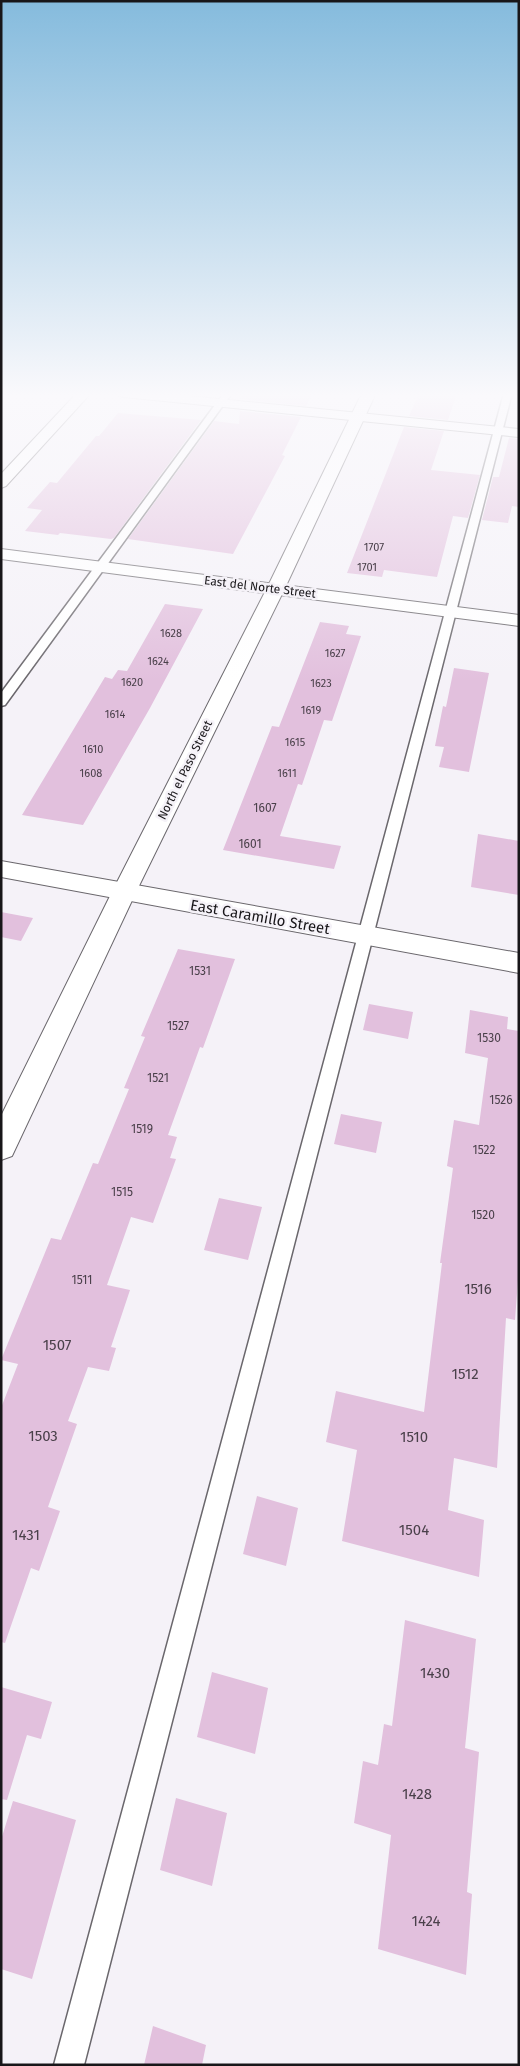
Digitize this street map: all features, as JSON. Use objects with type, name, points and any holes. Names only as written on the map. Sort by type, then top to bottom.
[{"type":"street","name":"North el Paso Street","points":[[1,1147],[124,892],[276,588],[323,489]]},
{"type":"street","name":"East del Norte Street","points":[[1,554],[276,588],[519,621]]},
{"type":"street","name":"East Caramillo Street","points":[[1,869],[519,963]]},
{"type":"lane","points":[[1,702],[157,489]]},
{"type":"lane","points":[[69,2065],[483,489]]},
{"type":"building","points":[[43,489],[150,489],[114,538],[111,539],[25,531],[42,510],[27,508]]},
{"type":"building","points":[[164,489],[267,489],[233,554],[128,539]]},
{"type":"building","points":[[380,489],[476,489],[468,518],[453,516],[437,577],[384,570],[382,577],[347,573]]},
{"type":"building","points":[[490,489],[519,489],[519,507],[512,506],[508,523],[482,520]]},
{"type":"building","points":[[165,604],[203,609],[150,708],[83,825],[22,815],[105,677],[112,679],[118,670],[127,671]]},
{"type":"building","points":[[320,622],[349,626],[346,634],[361,636],[332,721],[324,720],[302,785],[298,784],[280,836],[341,846],[334,869],[223,850],[272,726],[279,727]]},
{"type":"building","points":[[454,668],[489,673],[469,772],[439,767],[444,747],[435,746],[443,706],[446,707]]},
{"type":"building","points":[[478,834],[519,841],[519,895],[471,887]]},
{"type":"building","points":[[1,912],[33,918],[21,941],[1,937]]},
{"type":"building","points":[[178,949],[235,959],[203,1048],[200,1047],[168,1135],[177,1137],[170,1158],[176,1159],[153,1223],[131,1217],[107,1285],[130,1290],[111,1347],[116,1348],[109,1371],[88,1367],[68,1421],[77,1424],[48,1507],[60,1511],[39,1571],[31,1568],[5,1643],[1,1642],[1,1408],[18,1364],[1,1360],[51,1238],[61,1240],[93,1163],[98,1164],[129,1089],[124,1088],[145,1037],[141,1036]]},
{"type":"building","points":[[369,1004],[413,1012],[408,1039],[363,1030]]},
{"type":"building","points":[[470,1010],[508,1017],[507,1029],[519,1031],[519,1267],[515,1320],[506,1318],[497,1468],[454,1458],[448,1510],[484,1520],[479,1577],[342,1541],[357,1450],[326,1442],[336,1391],[424,1412],[442,1263],[440,1263],[453,1168],[447,1166],[454,1120],[479,1125],[488,1058],[465,1053]]},
{"type":"building","points":[[341,1114],[382,1122],[376,1153],[334,1144]]},
{"type":"building","points":[[219,1198],[262,1207],[248,1260],[204,1250]]},
{"type":"building","points":[[257,1496],[298,1508],[286,1566],[243,1554]]},
{"type":"building","points":[[405,1620],[476,1639],[465,1748],[479,1752],[467,1892],[472,1894],[466,1975],[378,1949],[391,1835],[354,1823],[363,1761],[378,1765],[384,1724],[392,1726]]},
{"type":"building","points":[[212,1672],[268,1688],[255,1754],[197,1737]]},
{"type":"building","points":[[1,1687],[52,1702],[41,1739],[27,1735],[7,1800],[1,1799]]},
{"type":"building","points":[[176,1798],[227,1813],[212,1886],[160,1870]]},
{"type":"building","points":[[13,1801],[76,1820],[32,1979],[1,1969],[1,1840]]},
{"type":"building","points":[[153,2026],[206,2045],[202,2065],[144,2065]]}]
